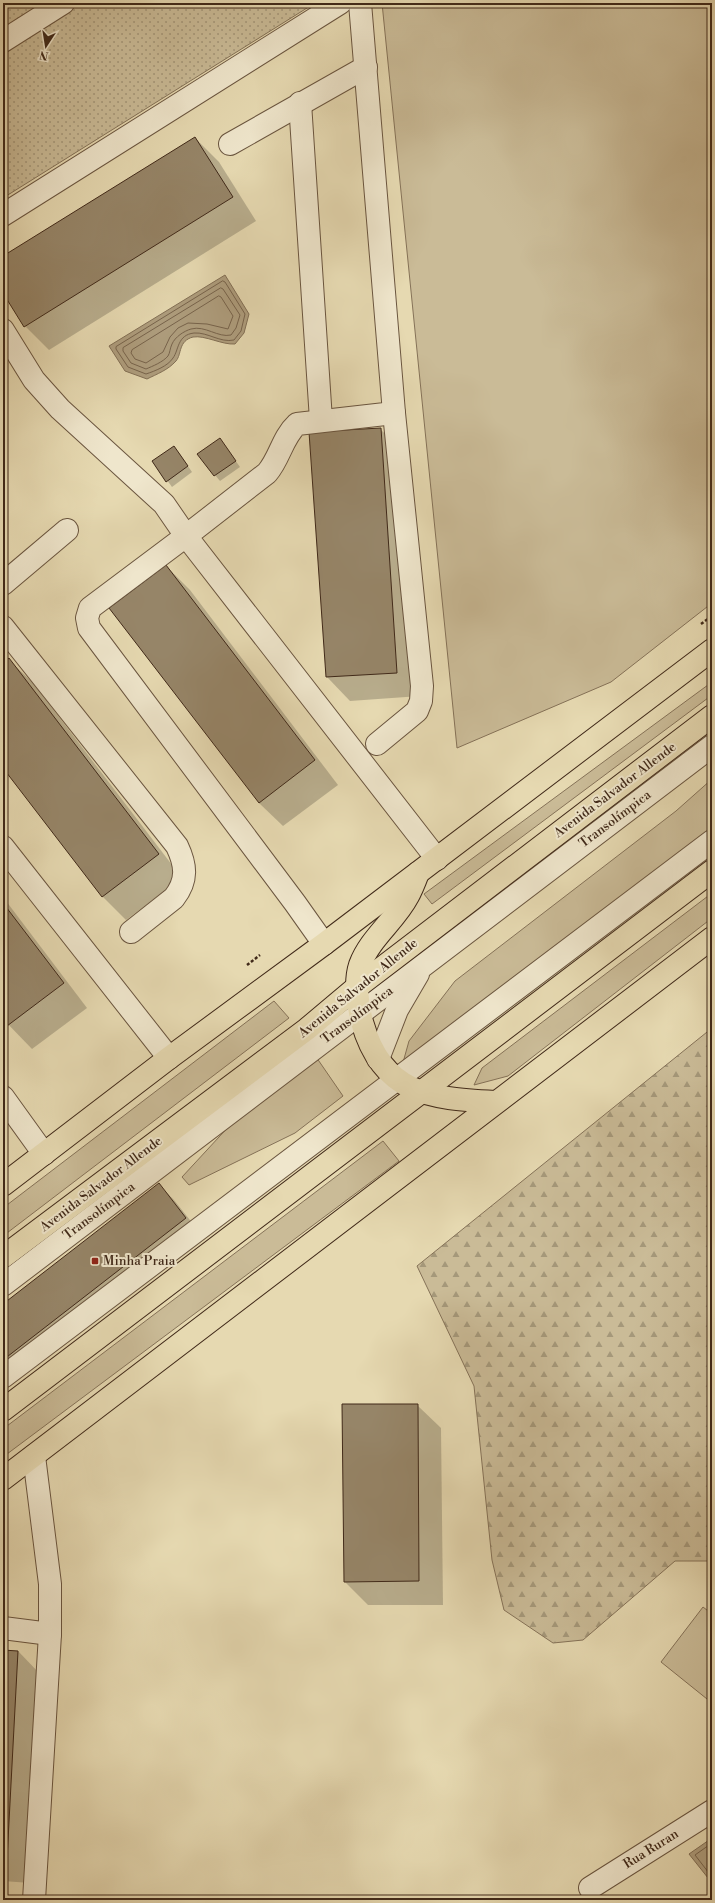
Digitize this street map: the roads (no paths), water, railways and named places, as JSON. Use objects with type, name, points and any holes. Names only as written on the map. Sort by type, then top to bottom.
[{"type":"main road","points":[[3,1185],[169,1058],[324,944],[712,650]]},
{"type":"main road","name":"Avenida Salvador Allende","points":[[3,1257],[307,1029],[357,987],[712,716]]},
{"type":"main road","points":[[3,1410],[420,1091],[712,871]]},
{"type":"main road","points":[[418,873],[408,896],[372,942],[360,966],[357,987],[360,1013],[368,1042],[384,1068],[397,1079],[420,1091],[436,1097],[495,1102]]},
{"type":"main road","points":[[3,1479],[495,1102],[712,938]]},
{"type":"lane","points":[[3,41],[64,3]]},
{"type":"lane","points":[[3,215],[340,3]]},
{"type":"lane","points":[[360,3],[394,413],[422,686],[421,701],[416,711],[377,744]]},
{"type":"lane","points":[[230,144],[366,67]]},
{"type":"lane","points":[[300,103],[321,420]]},
{"type":"lane","points":[[3,330],[34,380],[60,410],[164,504],[186,536],[436,859]]},
{"type":"lane","points":[[324,944],[296,903],[90,628],[87,618],[90,608],[186,536],[266,473],[274,464],[289,431],[297,424],[321,420],[394,413]]},
{"type":"lane","points":[[3,584],[67,530]]},
{"type":"lane","points":[[3,628],[177,846],[183,859],[186,872],[183,882],[174,898],[131,932]]},
{"type":"lane","name":"Transolímpica","points":[[3,1285],[712,746]]},
{"type":"lane","points":[[3,1377],[712,841]]},
{"type":"lane","points":[[3,847],[169,1058]]},
{"type":"lane","points":[[378,1059],[397,1010],[422,966]]},
{"type":"lane","points":[[3,1097],[44,1154]]},
{"type":"lane","points":[[34,1456],[50,1584],[50,1634],[34,1900]]},
{"type":"lane","points":[[3,1628],[50,1634]]},
{"type":"lane","name":"Rua Ruran","points":[[590,1888],[712,1811]]},
{"type":"water","points":[[225,275],[249,314],[244,333],[235,344],[203,337],[193,337],[185,341],[178,358],[170,367],[147,379],[125,371],[109,346]]},
{"type":"water","points":[[712,1838],[712,1883],[689,1854]]},
{"type":"place","name":"Minha Praia","points":[[95,1261]]}]
